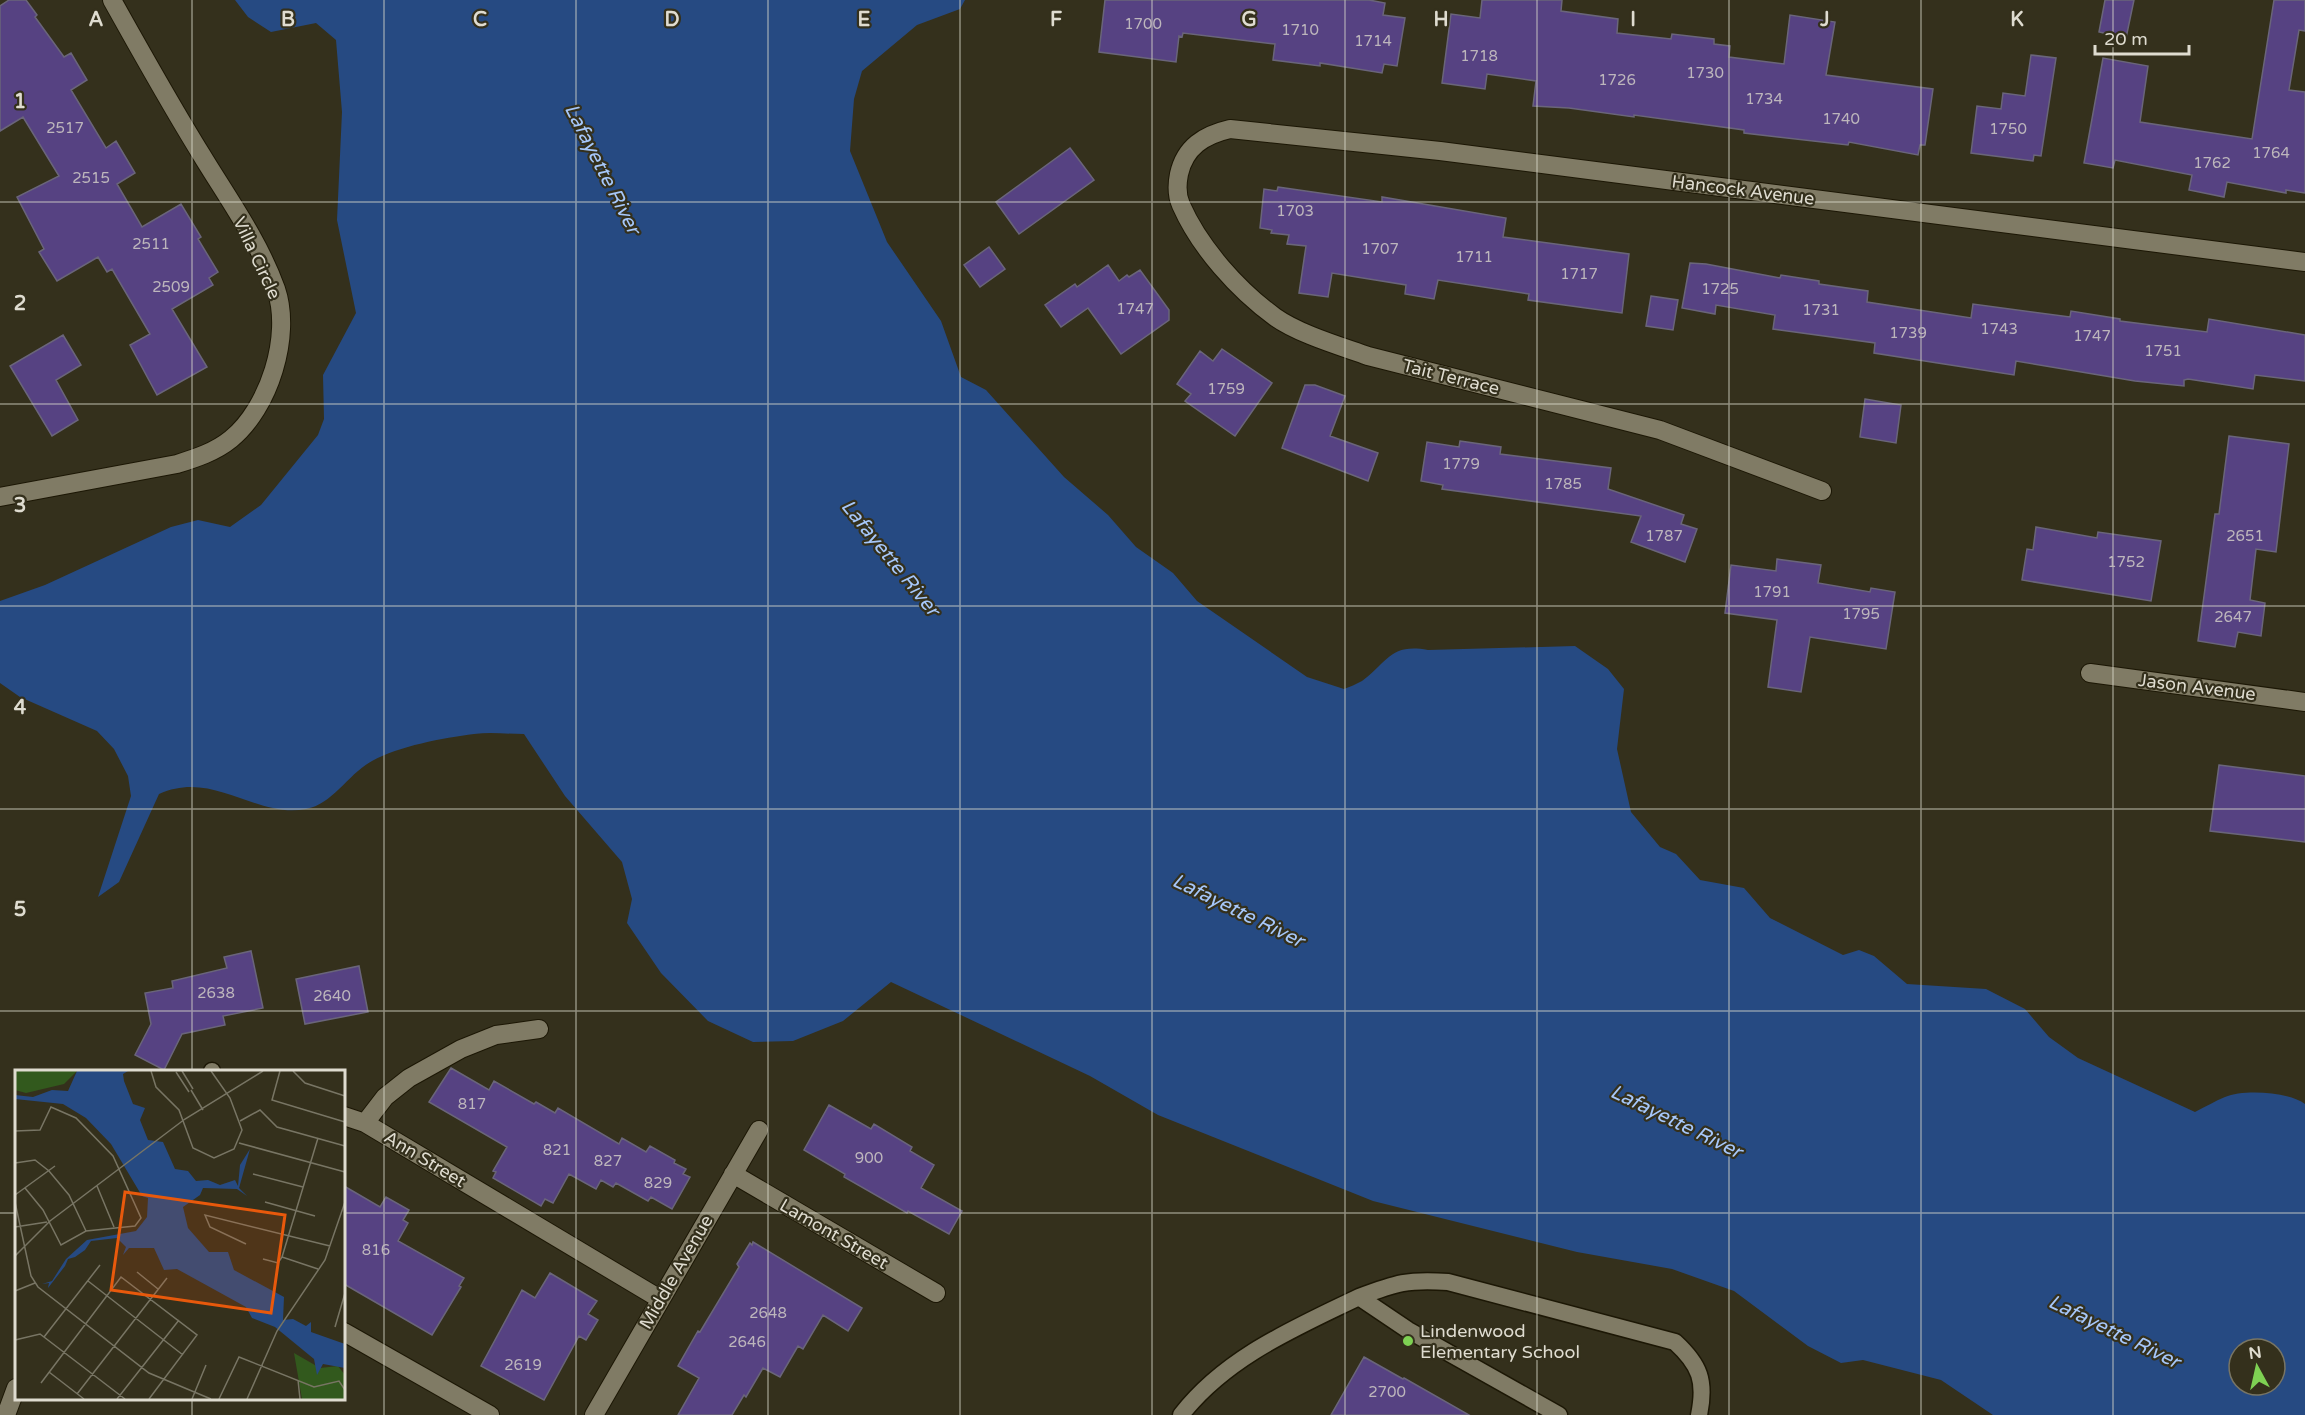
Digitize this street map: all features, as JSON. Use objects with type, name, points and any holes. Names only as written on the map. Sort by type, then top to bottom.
[{"type":"street","name":"Villa Circle","points":[[0,497],[177,464],[206,454],[231,439],[251,417],[271,380],[281,340],[281,314],[276,290],[252,238],[171,105],[112,0]]},
{"type":"street","name":"Hancock Avenue","points":[[1187,152],[1196,143],[1214,132],[1230,129],[1440,152],[2305,262]]},
{"type":"street","name":"Tait Terrace","points":[[1187,152],[1177,183],[1180,204],[1209,252],[1240,288],[1277,318],[1321,339],[1368,356],[1660,430],[1822,491]]},
{"type":"street","name":"Jason Avenue","points":[[2090,673],[2305,702]]},
{"type":"street","name":"Ann Street","points":[[539,1029],[496,1035],[461,1049],[409,1078],[385,1097],[365,1123],[660,1299]]},
{"type":"street","points":[[345,1116],[365,1123]]},
{"type":"street","name":"Middle Avenue","points":[[594,1415],[759,1130]]},
{"type":"street","name":"Lamont Street","points":[[733,1174],[936,1293]]},
{"type":"street","points":[[345,1333],[490,1415]]},
{"type":"street","points":[[6,1415],[15,1391]]},
{"type":"lane","points":[[1183,1414],[1222,1374],[1253,1351],[1287,1331],[1394,1283],[1419,1280],[1448,1282],[1675,1342],[1690,1356],[1699,1371],[1704,1395],[1699,1415]]},
{"type":"lane","points":[[1359,1297],[1408,1330],[1559,1415]]},
{"type":"water","name":"Lafayette River","points":[[235,0],[965,0],[960,9],[917,25],[862,71],[854,99],[850,151],[887,242],[941,321],[961,377],[986,390],[1064,477],[1108,515],[1136,547],[1173,573],[1197,601],[1307,677],[1344,689],[1362,681],[1390,656],[1405,649],[1575,646],[1608,669],[1624,689],[1617,749],[1631,812],[1660,847],[1676,854],[1700,880],[1744,888],[1770,918],[1843,955],[1859,950],[1874,956],[1907,984],[1986,989],[2025,1009],[2049,1037],[2078,1058],[2195,1112],[2225,1097],[2243,1093],[2278,1094],[2305,1104],[2305,1415],[1993,1415],[1941,1380],[1863,1360],[1841,1363],[1808,1346],[1734,1291],[1672,1269],[1577,1252],[1373,1201],[1158,1115],[1090,1076],[891,982],[843,1021],[793,1041],[753,1042],[708,1021],[661,973],[627,923],[632,899],[622,862],[565,796],[524,734],[474,734],[435,740],[395,751],[372,761],[324,801],[306,809],[288,810],[270,807],[216,790],[198,787],[179,788],[159,794],[119,882],[98,897],[131,796],[128,776],[114,749],[97,731],[20,697],[0,683],[0,601],[45,585],[171,527],[198,520],[230,527],[261,505],[318,435],[324,419],[323,375],[356,313],[337,220],[342,112],[336,40],[316,23],[271,32],[248,17]]},
{"type":"building","points":[[9,0],[26,0],[37,15],[35,17],[64,57],[71,53],[87,80],[71,90],[106,148],[116,141],[135,173],[117,184],[142,227],[181,204],[218,272],[209,278],[213,285],[172,309],[207,367],[157,395],[130,345],[150,334],[112,269],[107,272],[98,257],[57,281],[39,252],[44,249],[17,197],[59,176],[23,117],[0,131],[0,6]]},
{"type":"building","points":[[1105,0],[1369,0],[1385,3],[1383,15],[1405,18],[1397,66],[1384,64],[1382,73],[1320,63],[1320,66],[1273,60],[1275,44],[1183,33],[1182,37],[1179,36],[1176,62],[1099,52]]},
{"type":"building","points":[[1482,0],[1562,0],[1561,11],[1618,19],[1617,33],[1671,39],[1672,34],[1714,39],[1714,44],[1730,46],[1729,57],[1784,64],[1790,15],[1835,22],[1826,75],[1933,89],[1925,145],[1920,145],[1918,155],[1849,142],[1848,145],[1744,133],[1744,130],[1634,115],[1634,117],[1569,108],[1533,106],[1536,81],[1487,74],[1485,89],[1442,83],[1451,14],[1480,18]]},
{"type":"building","points":[[2105,0],[2134,0],[2126,38],[2099,32]]},
{"type":"building","points":[[2274,0],[2305,0],[2305,31],[2299,30],[2289,90],[2305,92],[2305,193],[2286,190],[2286,193],[2227,182],[2224,197],[2189,190],[2192,175],[2115,160],[2113,168],[2084,163],[2103,58],[2148,66],[2140,122],[2252,139]]},
{"type":"building","points":[[2031,55],[2056,58],[2041,156],[2034,155],[2033,161],[1971,153],[1977,106],[2001,109],[2003,93],[2025,96]]},
{"type":"building","points":[[1070,148],[1094,180],[1019,234],[996,202]]},
{"type":"building","points":[[1278,187],[1382,202],[1382,197],[1506,218],[1503,237],[1629,254],[1622,313],[1528,300],[1529,294],[1438,280],[1434,299],[1405,294],[1406,285],[1332,273],[1328,297],[1299,293],[1306,246],[1287,244],[1289,235],[1271,233],[1272,230],[1260,228],[1264,189],[1277,191]]},
{"type":"building","points":[[989,247],[1005,269],[980,287],[964,265]]},
{"type":"building","points":[[1690,263],[1780,278],[1781,275],[1819,281],[1819,284],[1868,291],[1867,302],[1971,318],[1973,304],[2070,317],[2071,311],[2120,319],[2120,321],[2207,332],[2209,319],[2305,335],[2305,381],[2255,375],[2253,389],[2188,379],[2184,380],[2184,386],[2135,381],[2016,361],[2014,375],[1874,353],[1875,343],[1773,329],[1775,315],[1716,305],[1715,314],[1682,308]]},
{"type":"building","points":[[1108,265],[1119,281],[1140,270],[1169,310],[1169,320],[1121,354],[1088,308],[1061,327],[1045,305],[1075,284],[1077,287]]},
{"type":"building","points":[[1651,296],[1678,300],[1673,330],[1646,326]]},
{"type":"building","points":[[63,335],[81,365],[56,380],[78,420],[52,436],[10,366]]},
{"type":"building","points":[[1222,349],[1272,383],[1235,436],[1185,401],[1191,394],[1177,384],[1200,351],[1213,361]]},
{"type":"building","points":[[1305,385],[1315,385],[1345,396],[1330,436],[1378,453],[1368,481],[1282,448]]},
{"type":"building","points":[[1865,399],[1901,405],[1896,443],[1860,437]]},
{"type":"building","points":[[2229,436],[2289,444],[2276,552],[2256,549],[2250,600],[2265,603],[2261,636],[2238,632],[2235,647],[2198,641],[2215,514],[2219,514]]},
{"type":"building","points":[[1460,441],[1501,447],[1500,454],[1611,468],[1608,489],[1684,515],[1681,524],[1697,529],[1685,562],[1631,542],[1641,516],[1442,489],[1443,485],[1421,481],[1427,442],[1459,447]]},
{"type":"building","points":[[2036,527],[2097,538],[2098,532],[2161,541],[2151,601],[2022,580],[2027,549],[2033,550]]},
{"type":"building","points":[[1777,559],[1821,565],[1818,583],[1870,592],[1871,588],[1895,592],[1886,649],[1810,637],[1801,692],[1768,687],[1777,620],[1725,613],[1731,565],[1776,571]]},
{"type":"building","points":[[2219,765],[2305,776],[2305,842],[2210,831]]},
{"type":"building","points":[[251,951],[263,1008],[223,1016],[225,1025],[182,1034],[164,1070],[135,1055],[151,1024],[145,993],[173,988],[172,981],[227,968],[224,957]]},
{"type":"building","points":[[359,966],[368,1012],[305,1024],[296,979]]},
{"type":"building","points":[[451,1068],[489,1090],[494,1081],[555,1113],[558,1108],[619,1144],[622,1138],[646,1152],[650,1146],[675,1160],[674,1163],[686,1169],[683,1174],[690,1177],[672,1209],[651,1197],[648,1201],[616,1183],[613,1187],[601,1180],[596,1189],[569,1174],[553,1203],[545,1199],[541,1206],[493,1178],[496,1172],[493,1171],[507,1147],[429,1102]]},
{"type":"building","points":[[829,1105],[871,1129],[874,1124],[912,1147],[910,1151],[934,1165],[921,1188],[962,1211],[949,1234],[844,1177],[845,1174],[804,1150]]},
{"type":"building","points":[[345,1187],[380,1207],[386,1197],[409,1210],[403,1220],[408,1223],[398,1241],[464,1278],[432,1335],[345,1285]]},
{"type":"building","points":[[753,1242],[862,1308],[848,1331],[823,1315],[803,1349],[798,1346],[780,1377],[763,1368],[732,1415],[678,1415],[699,1378],[678,1366],[739,1267],[737,1264],[750,1243],[752,1245]]},
{"type":"building","points":[[550,1273],[597,1301],[588,1314],[598,1320],[586,1340],[579,1336],[544,1400],[481,1366],[522,1290],[535,1298]]},
{"type":"building","points":[[1364,1357],[1404,1378],[1469,1415],[1331,1415]]},
{"type":"place","name":"Lindenwood Elementary School","points":[[1408,1341]]}]
